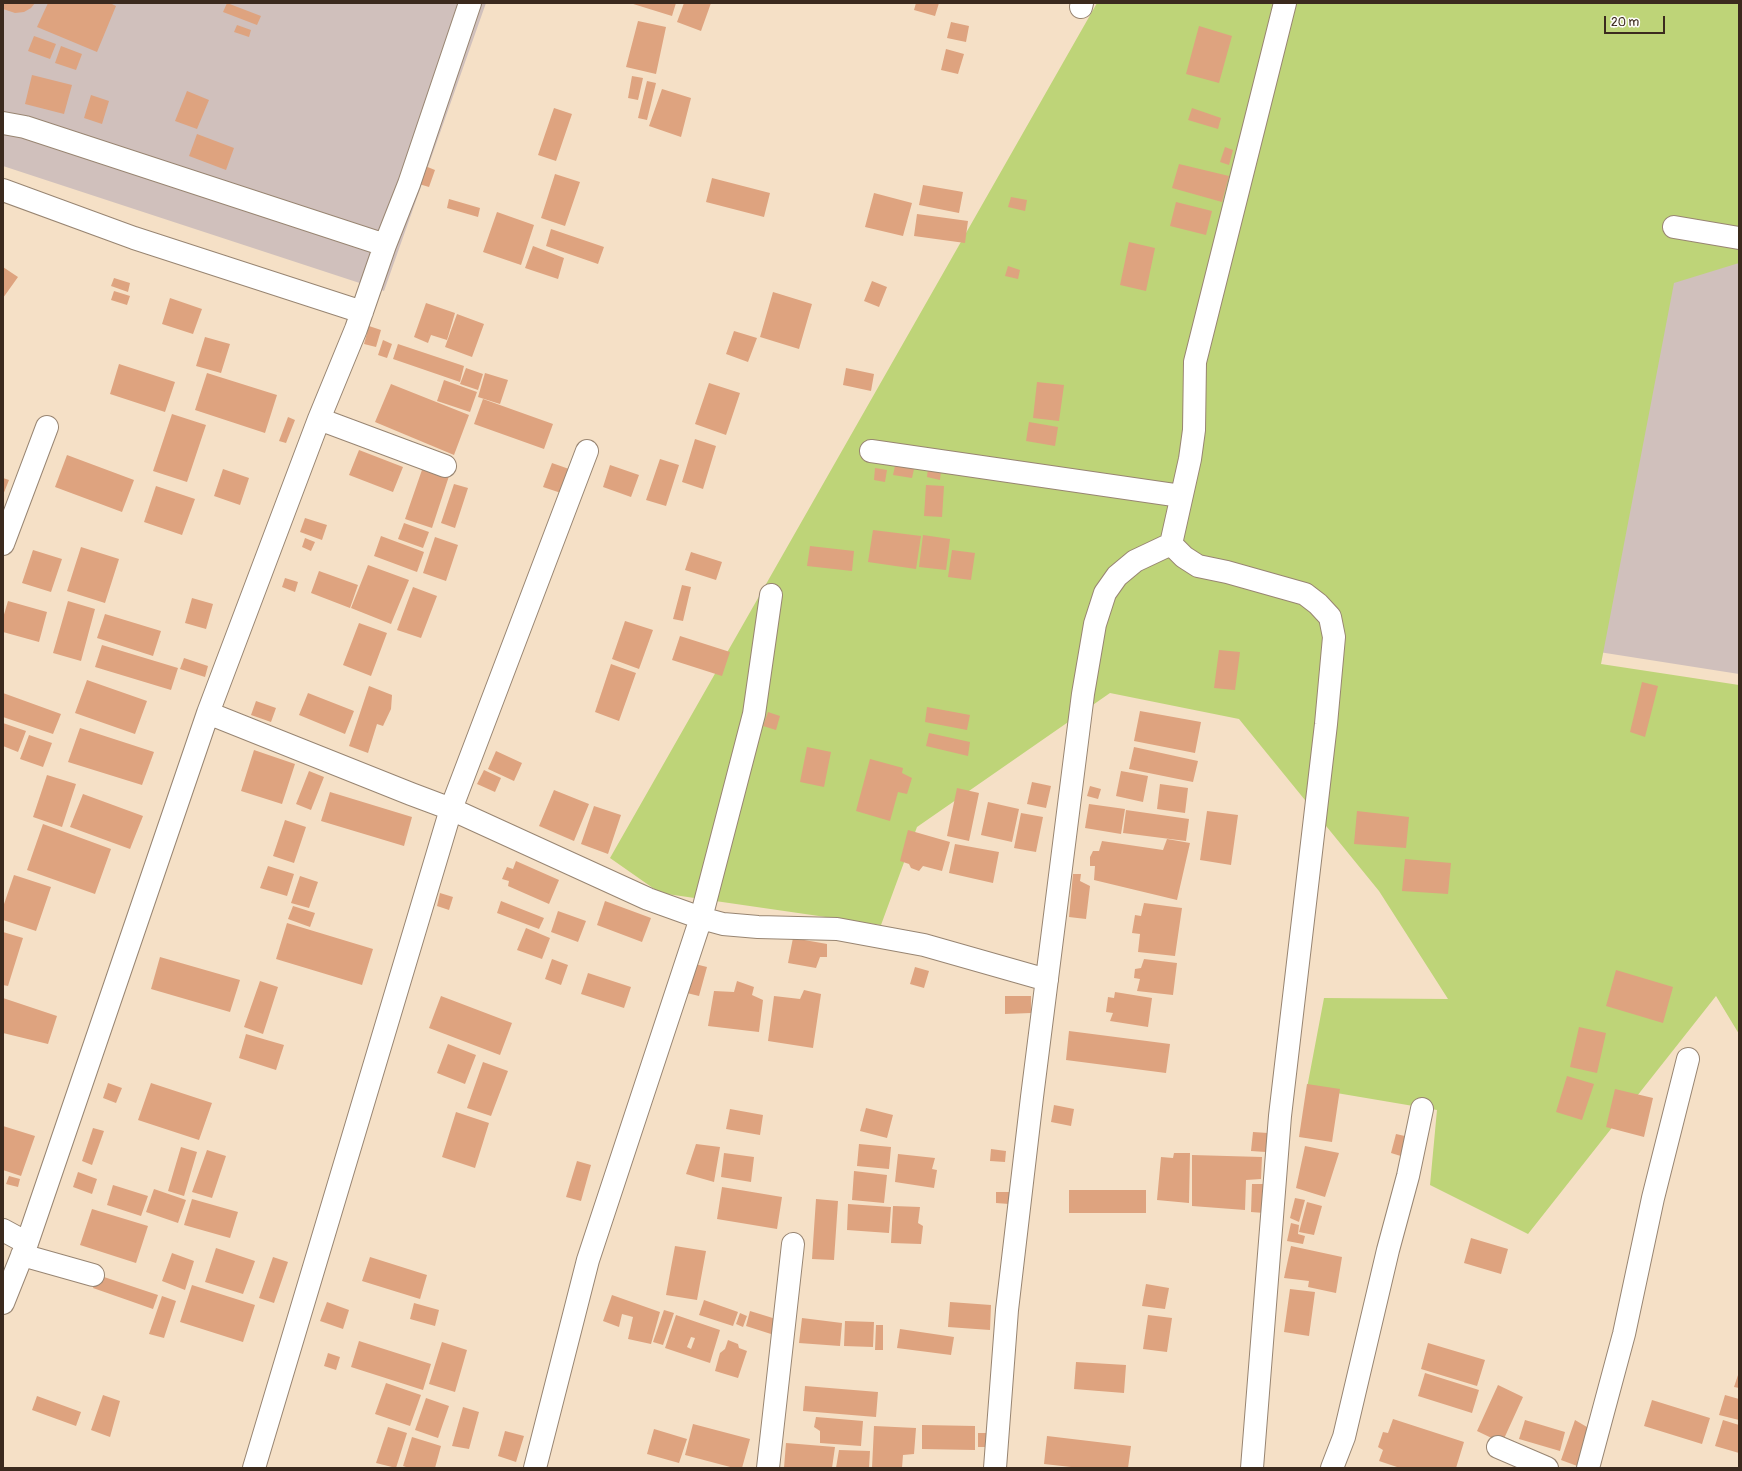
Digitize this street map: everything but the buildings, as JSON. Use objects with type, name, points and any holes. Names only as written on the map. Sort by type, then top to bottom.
[{"type":"street","points":[[3,1303],[25,1249],[208,713],[319,419],[362,312],[385,245],[409,184],[470,3]]},
{"type":"street","points":[[1171,544],[1190,459],[1194,430],[1196,362],[1285,3]]},
{"type":"street","points":[[3,123],[25,128],[385,245]]},
{"type":"street","points":[[3,190],[134,238],[362,312]]},
{"type":"street","points":[[1674,227],[1739,238]]},
{"type":"street","points":[[319,419],[445,466]]},
{"type":"street","points":[[3,544],[47,427]]},
{"type":"street","points":[[254,1468],[451,809],[586,451]]},
{"type":"street","points":[[870,451],[1181,496]]},
{"type":"street","points":[[995,1468],[1007,1310],[1046,980],[1083,694],[1095,624],[1105,593],[1117,576],[1135,561],[1171,544]]},
{"type":"street","points":[[1171,544],[1184,557],[1198,566],[1227,572],[1305,594],[1318,604],[1330,617],[1334,637],[1326,724],[1280,1116],[1252,1468]]},
{"type":"street","points":[[535,1468],[588,1260],[701,918],[754,714],[771,595]]},
{"type":"street","points":[[208,713],[451,809],[641,896],[701,918],[723,924],[837,929],[924,945],[1046,980]]},
{"type":"street","points":[[1588,1468],[1624,1334],[1653,1198],[1688,1059]]},
{"type":"street","points":[[1332,1468],[1344,1437],[1388,1250],[1408,1176],[1422,1109]]},
{"type":"street","points":[[3,1230],[25,1249],[93,1275]]},
{"type":"street","points":[[768,1468],[793,1244]]},
{"type":"street","points":[[1498,1446],[1547,1468]]},
{"type":"shaded area","points":[[3,3],[486,3],[384,291],[3,166]]},
{"type":"shaded area","points":[[1739,251],[1739,674],[1599,652],[1672,271]]},
{"type":"green space","points":[[1097,3],[1739,3],[1739,263],[1674,283],[1601,664],[1739,685],[1739,1034],[1716,996],[1528,1234],[1430,1185],[1437,1110],[1307,1088],[1324,998],[1448,999],[1379,891],[1239,719],[1110,693],[917,827],[881,925],[660,893],[610,858]]}]
